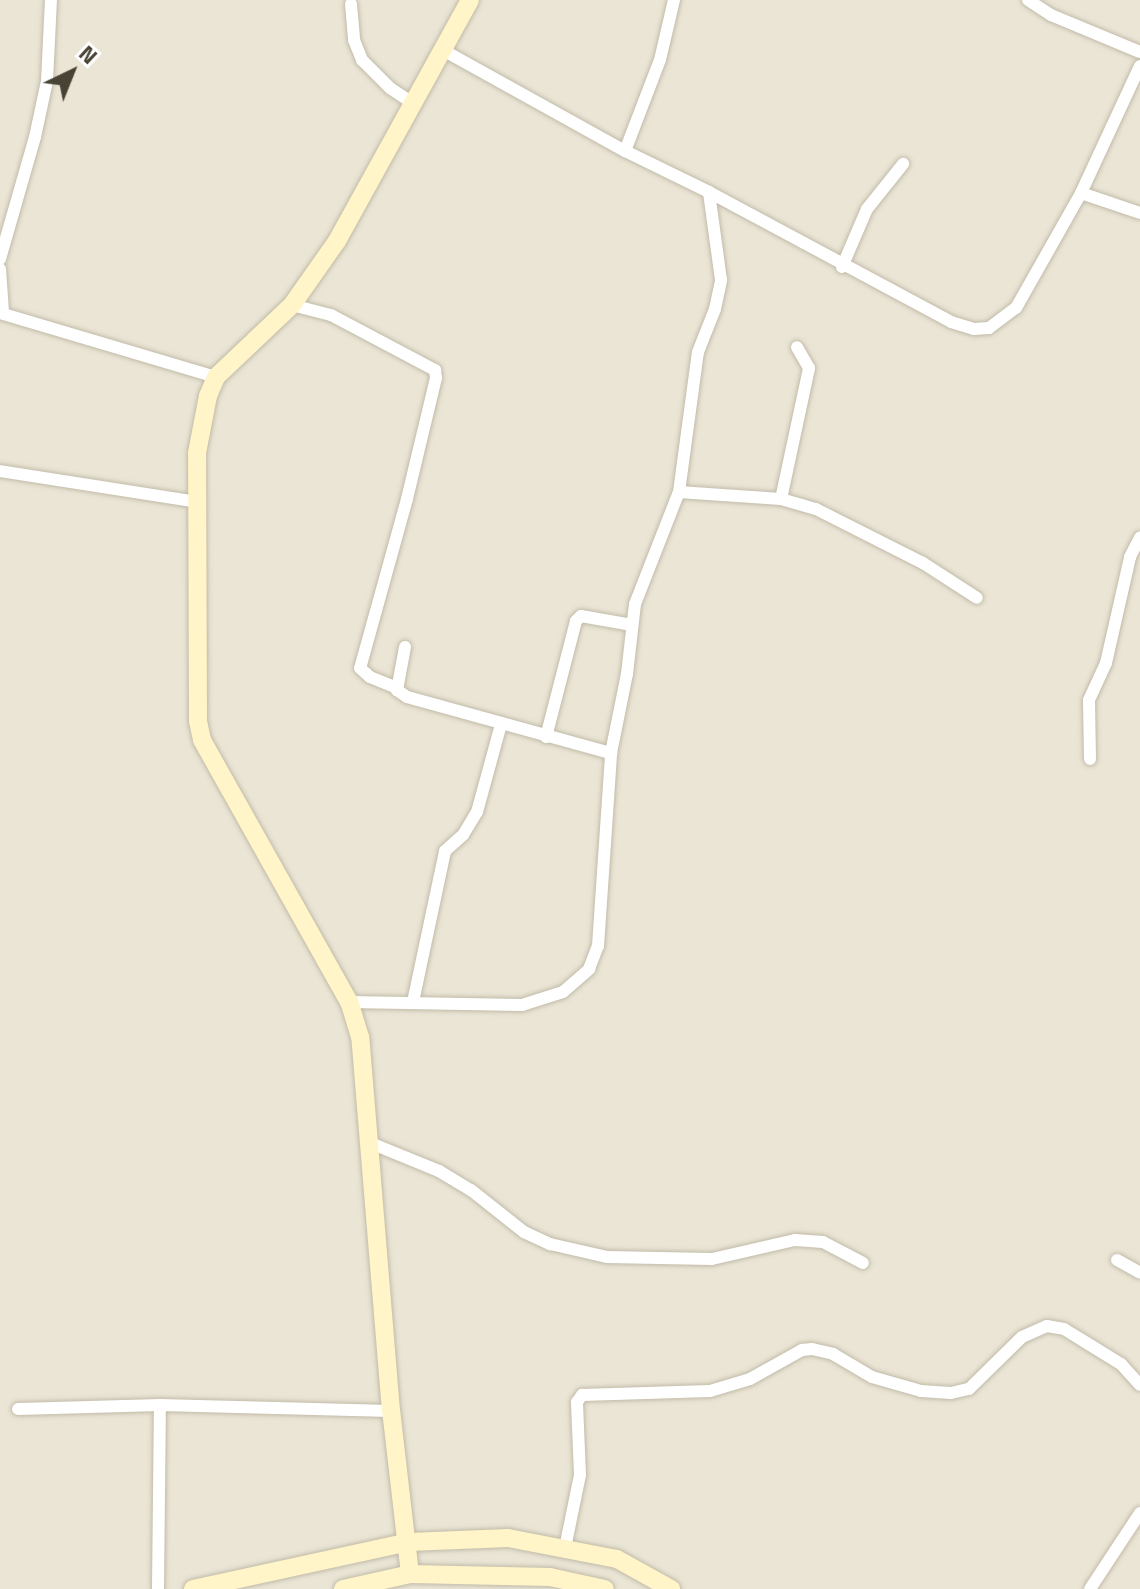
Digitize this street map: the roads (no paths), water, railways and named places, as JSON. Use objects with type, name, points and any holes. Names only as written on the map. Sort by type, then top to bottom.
[{"type":"street","points":[[0,259],[35,137],[47,81],[51,0]]},
{"type":"street","points":[[410,1574],[409,1542],[391,1411],[360,1037],[349,1002],[202,740],[198,721],[197,453],[208,396],[216,377],[292,305],[337,241],[470,0]]},
{"type":"street","points":[[625,151],[660,60],[674,0]]},
{"type":"street","points":[[1028,0],[1051,15],[1140,52]]},
{"type":"street","points":[[351,4],[354,40],[362,60],[369,70],[412,103]]},
{"type":"street","points":[[441,49],[842,267],[951,322],[974,329],[989,328],[1016,308],[1081,193],[1140,66]]},
{"type":"street","points":[[842,267],[867,209],[903,164]]},
{"type":"street","points":[[349,1002],[522,1005],[563,992],[589,969],[598,946],[611,753],[627,674],[632,625],[646,568],[679,492],[698,352],[715,309],[721,280],[709,192]]},
{"type":"street","points":[[1081,193],[1140,213]]},
{"type":"street","points":[[0,269],[1,313],[216,377]]},
{"type":"street","points":[[292,305],[331,315],[435,370],[407,499],[360,668],[370,677],[397,688]]},
{"type":"street","points":[[781,499],[809,368],[797,347]]},
{"type":"street","points":[[0,471],[198,502]]},
{"type":"street","points":[[679,492],[781,499],[849,523],[977,598]]},
{"type":"street","points":[[1090,759],[1089,700],[1106,663],[1130,557],[1140,537]]},
{"type":"street","points":[[546,737],[576,621],[581,616],[632,625]]},
{"type":"street","points":[[405,647],[397,688],[399,693],[414,700],[611,753]]},
{"type":"street","points":[[413,1002],[445,851],[463,835],[477,812],[501,724]]},
{"type":"street","points":[[368,1142],[439,1171],[471,1190],[524,1232],[550,1244],[607,1257],[712,1259],[795,1240],[823,1242],[863,1263]]},
{"type":"street","points":[[1117,1260],[1140,1273]]},
{"type":"street","points":[[565,1548],[580,1475],[577,1402],[582,1395],[710,1391],[750,1379],[802,1350],[812,1349],[833,1354],[872,1377],[921,1391],[951,1393],[969,1389],[1022,1337],[1047,1326],[1064,1329],[1121,1364],[1140,1385]]},
{"type":"street","points":[[18,1409],[160,1405],[391,1411]]},
{"type":"street","points":[[158,1589],[160,1405]]},
{"type":"street","points":[[1090,1589],[1140,1513]]},
{"type":"street","points":[[193,1589],[409,1542],[508,1538],[617,1559],[671,1589]]},
{"type":"street","points":[[343,1589],[410,1574],[550,1577],[605,1589]]}]
